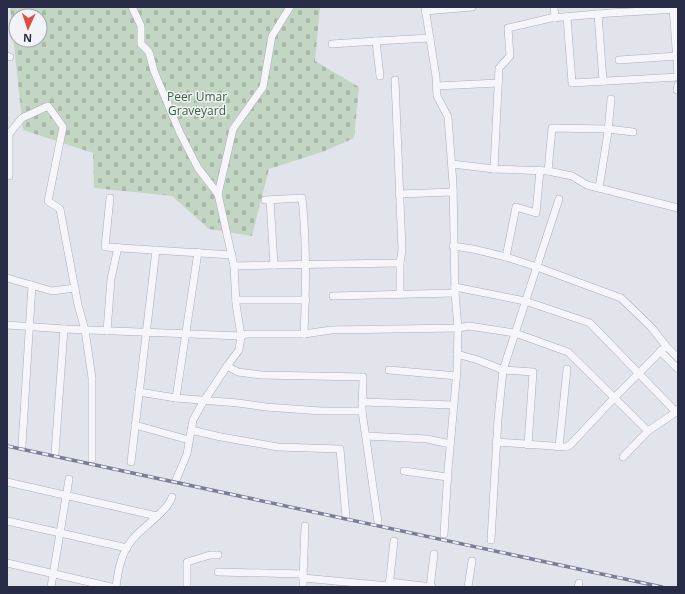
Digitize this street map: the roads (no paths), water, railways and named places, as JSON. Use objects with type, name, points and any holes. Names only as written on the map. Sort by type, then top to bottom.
[{"type":"street","points":[[132,7],[141,26],[141,44],[149,52],[154,71],[180,133],[198,168],[218,194],[234,266],[236,300],[241,336],[239,350],[227,366],[193,420],[187,454],[176,480]]},
{"type":"street","points":[[218,194],[233,129],[263,87],[272,36],[290,7]]},
{"type":"street","points":[[444,534],[447,477],[456,376],[458,328],[455,290],[452,164],[448,117],[437,96],[437,86],[425,9],[472,7]]},
{"type":"street","points":[[554,7],[555,18]]},
{"type":"street","points":[[588,7],[588,15]]},
{"type":"street","points":[[494,169],[499,68],[510,56],[508,28],[555,18],[598,14],[623,9],[675,8],[678,76],[572,83],[567,17]]},
{"type":"street","points":[[598,14],[603,81]]},
{"type":"street","points":[[332,44],[430,38]]},
{"type":"street","points":[[376,41],[380,76]]},
{"type":"street","points":[[619,60],[677,56]]},
{"type":"street","points":[[395,80],[402,250],[400,263],[400,294]]},
{"type":"street","points":[[437,86],[498,83]]},
{"type":"street","points":[[678,85],[678,90]]},
{"type":"street","points":[[599,188],[611,99]]},
{"type":"street","points":[[7,176],[9,176],[10,134],[22,118],[48,106],[63,127],[48,201],[60,209],[78,305],[85,330],[92,378],[92,459]]},
{"type":"street","points":[[548,171],[552,128],[608,129],[633,132]]},
{"type":"street","points":[[452,164],[494,169],[548,171],[572,176],[587,185],[678,208]]},
{"type":"street","points":[[506,257],[516,207],[536,213],[540,170]]},
{"type":"street","points":[[400,194],[453,192]]},
{"type":"street","points":[[110,198],[105,247],[232,255]]},
{"type":"street","points":[[274,265],[268,200],[302,198],[305,221],[306,265],[304,334]]},
{"type":"street","points":[[491,540],[496,442],[503,370],[559,199]]},
{"type":"street","points":[[454,246],[506,257],[621,298],[651,327],[678,370]]},
{"type":"street","points":[[107,331],[111,279],[118,247]]},
{"type":"street","points":[[131,462],[156,250]]},
{"type":"street","points":[[176,398],[198,252]]},
{"type":"street","points":[[234,266],[400,263]]},
{"type":"street","points":[[7,278],[52,291],[75,288]]},
{"type":"street","points":[[22,446],[32,285]]},
{"type":"street","points":[[333,296],[400,294],[455,290],[525,301],[590,323],[639,374],[677,410],[648,431],[623,457]]},
{"type":"street","points":[[236,300],[306,300]]},
{"type":"street","points":[[7,325],[85,330],[241,336],[247,334],[304,334],[331,330],[458,328],[469,326],[515,333],[568,352],[648,431]]},
{"type":"street","points":[[55,453],[64,329]]},
{"type":"street","points":[[663,348],[678,358]]},
{"type":"street","points":[[496,442],[559,447],[566,447],[570,445],[614,397],[639,374],[663,348]]},
{"type":"street","points":[[457,354],[478,360],[503,370],[533,372],[528,445]]},
{"type":"street","points":[[227,366],[238,372],[261,375],[363,377],[362,411],[378,522]]},
{"type":"street","points":[[559,447],[567,369]]},
{"type":"street","points":[[389,370],[456,376]]},
{"type":"street","points":[[139,392],[176,398],[266,407],[321,411],[362,411]]},
{"type":"street","points":[[362,402],[453,405]]},
{"type":"street","points":[[135,425],[189,440]]},
{"type":"street","points":[[191,430],[278,447],[340,449],[346,517]]},
{"type":"street","points":[[366,436],[427,439],[450,444]]},
{"type":"street","points":[[404,471],[447,477]]},
{"type":"street","points":[[51,587],[69,479]]},
{"type":"street","points":[[7,482],[157,516]]},
{"type":"street","points":[[116,587],[118,566],[131,540],[157,516],[171,501],[172,497]]},
{"type":"street","points":[[7,521],[127,548]]},
{"type":"street","points":[[303,587],[305,526]]},
{"type":"street","points":[[389,585],[394,541]]},
{"type":"street","points":[[218,572],[303,576],[389,585],[431,587],[434,554]]},
{"type":"street","points":[[187,587],[187,562],[210,555],[218,555]]},
{"type":"street","points":[[468,587],[472,561]]},
{"type":"street","points":[[7,563],[111,587]]},
{"type":"railway","points":[[7,446],[662,587]]},
{"type":"park label","name":"Peer Umar Graveyard","points":[[197,104]]}]
